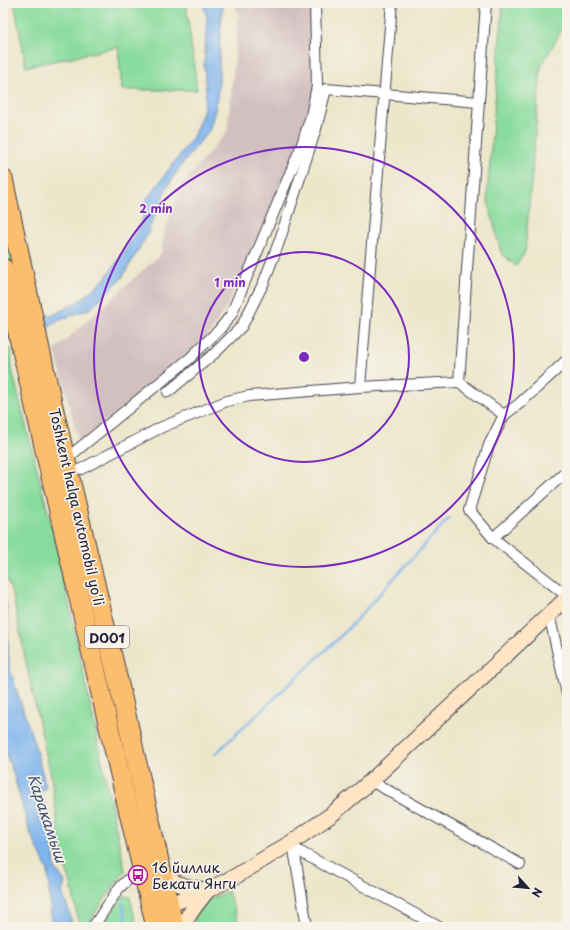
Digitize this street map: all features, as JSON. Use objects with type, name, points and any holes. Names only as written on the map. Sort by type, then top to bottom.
[{"type":"highway","name":"Toshkent halqa avtomobil yo'li","points":[[3,179],[20,301],[105,711],[142,867],[159,914],[174,927]]},
{"type":"highway","name":"Toshkent halqa avtomobil yo'li","points":[[3,268],[20,301]]},
{"type":"highway","name":"Toshkent halqa avtomobil yo'li","points":[[31,350],[66,459],[124,706],[162,874],[159,914]]},
{"type":"highway","points":[[105,711],[124,706]]},
{"type":"street","points":[[66,459],[189,359],[219,330],[231,315],[311,116],[317,86],[315,3]]},
{"type":"street","points":[[360,387],[392,3]]},
{"type":"street","points":[[459,382],[486,3]]},
{"type":"street","points":[[168,392],[216,352],[242,326],[264,282],[280,242],[316,129],[326,90],[478,102]]},
{"type":"street","points":[[159,914],[236,876],[293,845],[371,781],[566,599],[494,538],[469,510],[489,445],[504,415],[519,404],[567,360]]},
{"type":"street","points":[[82,469],[162,427],[227,401],[249,396],[360,387],[459,382],[504,415]]},
{"type":"street","points":[[494,538],[567,471]]},
{"type":"street","points":[[549,614],[567,694]]},
{"type":"street","points":[[371,781],[520,864]]},
{"type":"street","points":[[293,845],[307,927]]},
{"type":"street","points":[[293,845],[439,927]]},
{"type":"street","points":[[93,927],[119,888],[142,867]]},
{"type":"street","points":[[162,874],[179,885],[193,889],[208,890]]},
{"type":"street","points":[[182,927],[192,909],[208,890]]},
{"type":"shaded area","points":[[234,3],[318,3],[319,97],[302,147],[227,306],[208,336],[79,443],[55,350],[161,254],[164,233],[182,184],[227,132],[239,15]]},
{"type":"green space","points":[[14,3],[186,3],[197,90],[122,90],[118,47],[26,67]]},
{"type":"green space","points":[[503,3],[566,3],[564,26],[541,67],[525,252],[516,266],[501,253],[487,197]]},
{"type":"green space","points":[[3,218],[15,271],[10,272],[3,242]]},
{"type":"green space","points":[[11,349],[12,370],[58,552],[125,871],[85,927],[79,927],[71,883],[62,858],[51,776],[13,597],[3,567],[3,350]]},
{"type":"green space","points":[[228,891],[240,927],[194,927],[195,916],[210,899]]},
{"type":"green space","points":[[123,896],[130,897],[137,927],[102,927]]},
{"type":"water","points":[[203,3],[223,3],[219,83],[216,106],[210,129],[181,166],[166,189],[146,237],[122,278],[91,308],[55,322],[43,334],[3,341],[3,326],[57,313],[82,299],[104,280],[126,249],[143,219],[144,203],[193,137],[203,112],[206,91],[204,67],[207,18]]},
{"type":"water","name":"Каракамыш","points":[[3,590],[7,608],[9,667],[35,746],[46,787],[41,793],[51,820],[55,869],[65,881],[62,893],[73,927],[51,927],[48,871],[29,830],[13,773],[3,745]]},
{"type":"waterway","points":[[215,754],[345,632],[449,518]]},
{"type":"waterway","points":[[123,903],[127,927]]},
{"type":"place","name":"16 йиллик Бекати Янги","points":[[138,875]]}]
